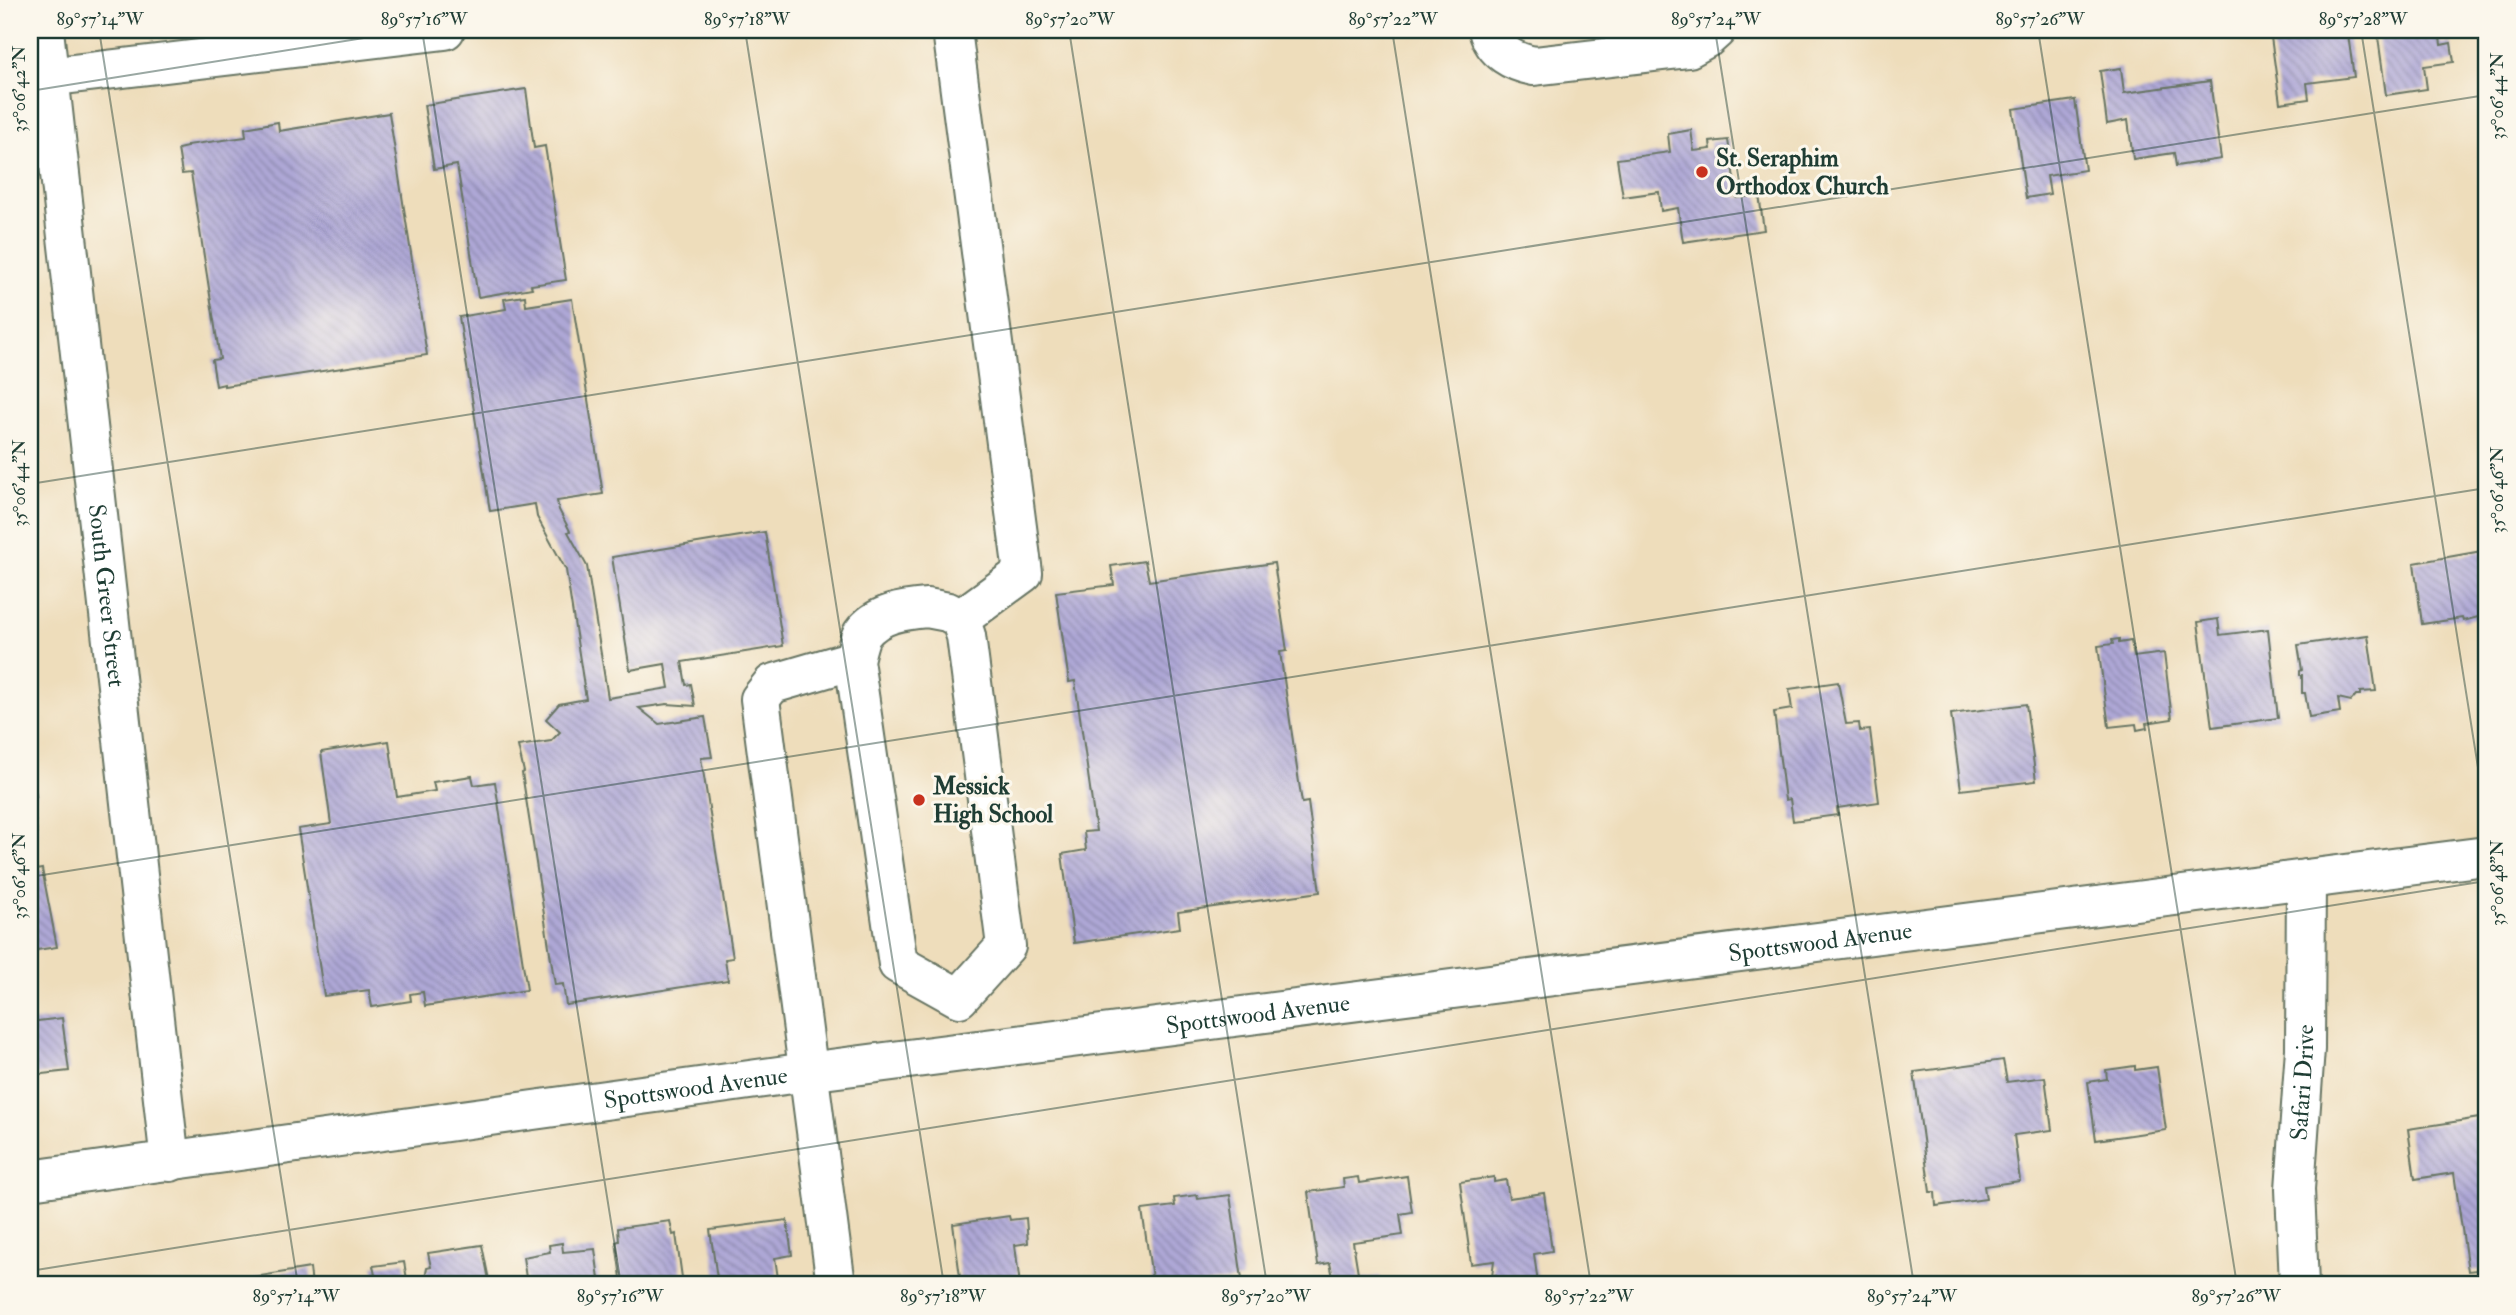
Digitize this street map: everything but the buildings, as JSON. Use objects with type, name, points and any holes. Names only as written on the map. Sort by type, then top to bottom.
[{"type":"street","name":"South Greer Street","points":[[44,30],[40,78],[170,1162]]},
{"type":"street","points":[[40,78],[445,30]]},
{"type":"street","points":[[951,30],[1023,573],[960,619]]},
{"type":"street","points":[[1488,30],[1490,39],[1512,61],[1534,66],[1689,48],[1716,30]]},
{"type":"street","points":[[927,608],[948,612],[960,619],[966,636],[1006,946],[959,998],[898,964],[854,660],[861,635],[876,622],[898,611],[927,608]]},
{"type":"street","points":[[836,1285],[760,699],[772,684],[854,660]]},
{"type":"street","name":"Spottswood Avenue","points":[[30,1180],[807,1072],[2486,856]]},
{"type":"street","name":"Safari Drive","points":[[2299,1285],[2295,1189],[2305,1049],[2306,879]]},
{"type":"street","points":[[959,998],[968,1052]]},
{"type":"place","name":"St. Seraphim Orthodox Church","points":[[1702,172]]},
{"type":"place","name":"Messick High School","points":[[919,800]]}]
